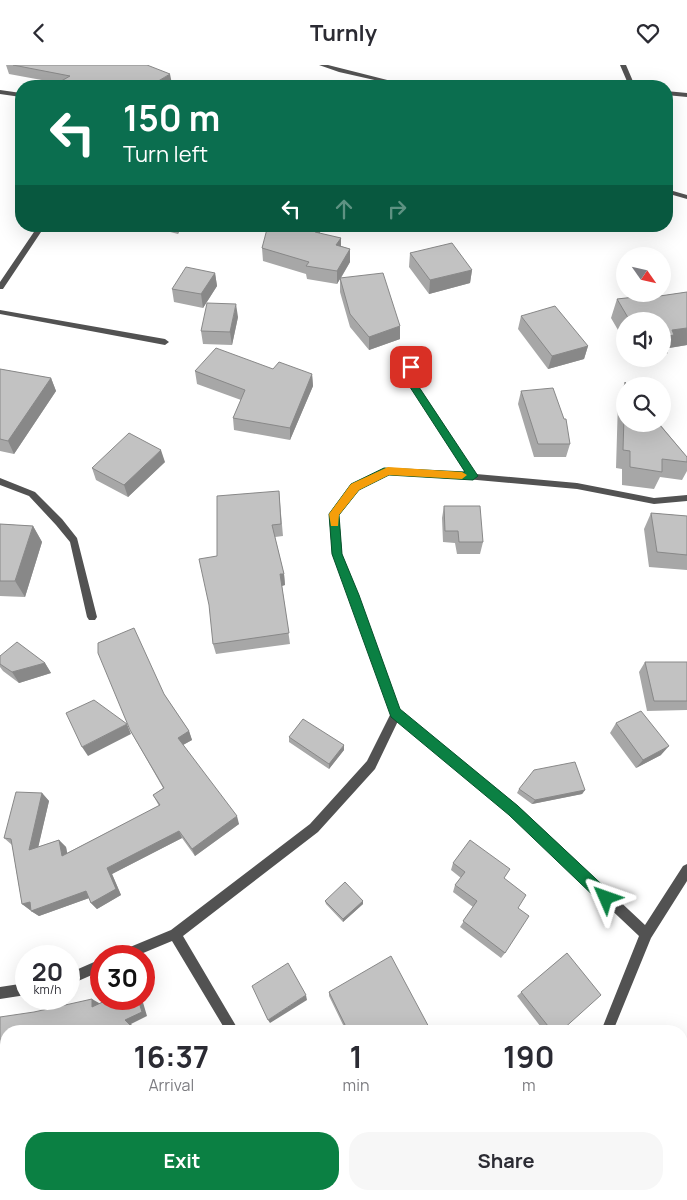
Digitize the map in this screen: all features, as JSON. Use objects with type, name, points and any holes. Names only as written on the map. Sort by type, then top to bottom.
[{"type":"street","points":[[322,65],[381,80]]},
{"type":"street","points":[[623,65],[629,80]]},
{"type":"street","points":[[0,91],[15,94]]},
{"type":"street","points":[[673,94],[687,95]]},
{"type":"street","points":[[673,193],[687,197]]},
{"type":"street","points":[[0,287],[38,232]]},
{"type":"street","points":[[0,311],[165,342]]},
{"type":"street","points":[[411,367],[410,381],[473,476]]},
{"type":"street","points":[[646,934],[514,810],[396,713],[354,595],[337,554],[334,514],[355,487],[388,471],[473,476],[577,486],[654,501],[687,498]]},
{"type":"street","points":[[0,481],[32,494],[74,541],[92,617]]},
{"type":"street","points":[[148,945],[175,934],[314,828],[371,765],[396,713]]},
{"type":"street","points":[[609,1025],[646,934],[687,870]]},
{"type":"street","points":[[175,934],[229,1025]]},
{"type":"street","points":[[0,993],[15,991]]},
{"type":"building","points":[[13,65],[147,65],[170,74],[160,80],[63,80],[70,76]]},
{"type":"building","points":[[266,232],[315,232],[341,238],[336,245],[350,249],[337,271],[306,266],[309,262],[262,248]]},
{"type":"building","points":[[452,243],[472,270],[430,280],[410,253]]},
{"type":"building","points":[[186,267],[215,273],[201,294],[172,289]]},
{"type":"building","points":[[383,273],[400,326],[369,337],[350,314],[340,278]]},
{"type":"building","points":[[687,292],[687,328],[672,330],[674,335],[671,336],[671,312],[625,312],[619,303],[671,303],[671,294]]},
{"type":"building","points":[[207,303],[236,304],[230,332],[201,331]]},
{"type":"building","points":[[555,306],[588,346],[552,356],[521,316]]},
{"type":"building","points":[[216,348],[273,369],[279,362],[312,374],[290,428],[233,418],[245,390],[195,371]]},
{"type":"building","points":[[0,369],[51,378],[8,441],[0,439]]},
{"type":"building","points":[[553,388],[564,419],[566,419],[570,444],[538,444],[521,391]]},
{"type":"building","points":[[624,432],[666,432],[687,457],[687,462],[662,459],[662,472],[630,467],[630,451],[623,450]]},
{"type":"building","points":[[129,433],[161,450],[124,485],[92,468]]},
{"type":"building","points":[[279,491],[281,524],[272,525],[284,574],[280,574],[289,633],[213,644],[209,605],[199,559],[217,556],[217,496]]},
{"type":"building","points":[[444,506],[480,506],[483,542],[459,542],[458,531],[445,531]]},
{"type":"building","points":[[651,513],[687,516],[687,555],[657,552]]},
{"type":"building","points":[[0,524],[33,526],[15,581],[0,581]]},
{"type":"building","points":[[134,628],[164,694],[189,731],[178,738],[237,816],[192,849],[179,831],[107,868],[116,889],[91,903],[86,891],[31,911],[30,902],[22,904],[11,839],[4,838],[16,792],[42,793],[29,850],[59,840],[62,856],[160,805],[153,795],[164,788],[130,730],[98,653],[98,643]]},
{"type":"building","points":[[17,642],[45,663],[12,672],[0,664],[0,656]]},
{"type":"building","points":[[645,662],[687,662],[687,701],[654,701]]},
{"type":"building","points":[[94,700],[127,724],[82,747],[66,713]]},
{"type":"building","points":[[641,711],[669,746],[643,760],[616,723]]},
{"type":"building","points":[[303,719],[344,745],[329,764],[289,737]]},
{"type":"building","points":[[575,762],[585,790],[535,800],[519,789],[534,770]]},
{"type":"building","points":[[470,840],[510,869],[504,878],[526,895],[518,908],[529,916],[505,953],[463,921],[477,901],[455,885],[465,872],[453,863]]},
{"type":"building","points":[[345,882],[363,901],[343,919],[325,901]]},
{"type":"building","points":[[567,953],[601,995],[568,1025],[547,1025],[521,992]]},
{"type":"building","points":[[391,956],[428,1025],[345,1025],[329,992]]},
{"type":"building","points":[[288,963],[306,995],[268,1020],[252,986]]},
{"type":"building","points":[[90,999],[90,1010],[141,1010],[142,1012],[125,1020],[130,1025],[0,1025],[0,1017],[43,1010],[80,1010],[80,1002]]},
{"type":"slow traffic","points":[[335,523],[334,514],[355,487],[388,471],[462,475]]},
{"type":"route","points":[[411,367],[410,381],[473,476],[388,471],[355,487],[334,514],[337,554],[354,595],[396,713],[514,810],[606,898]]}]
